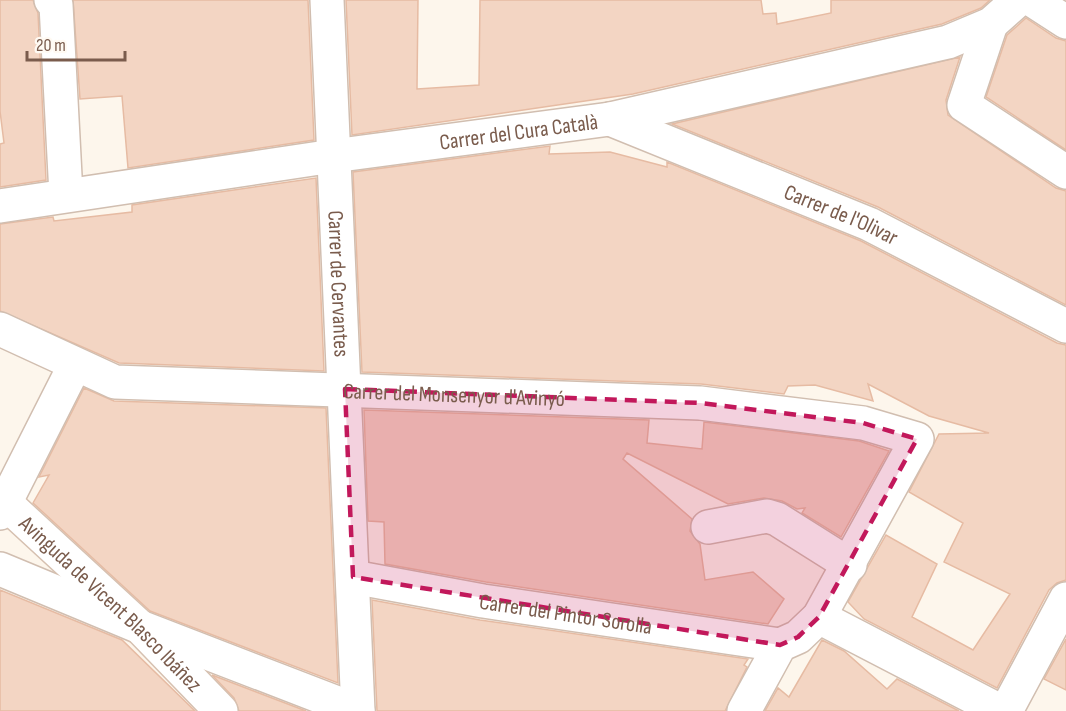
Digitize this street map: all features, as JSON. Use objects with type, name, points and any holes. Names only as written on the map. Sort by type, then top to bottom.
[{"type":"street","name":"Carrer de Cervantes","points":[[327,0],[358,711]]},
{"type":"street","name":"Carrer del Cura Català","points":[[0,206],[333,156],[610,119],[948,42],[991,24],[1018,0]]},
{"type":"street","points":[[1032,0],[1066,22]]},
{"type":"street","points":[[56,2],[66,195]]},
{"type":"street","points":[[991,24],[964,105],[1066,172]]},
{"type":"street","name":"Carrer de l'Olivar","points":[[610,119],[869,224],[1066,326]]},
{"type":"street","name":"Carrer del Monsenyor d'Avinyó","points":[[0,329],[115,382],[700,403],[863,423],[917,439],[849,565]]},
{"type":"street","points":[[2,504],[75,365]]},
{"type":"street","name":"Avinguda de Vicent Blasco Ibáñez","points":[[2,504],[140,627],[221,711]]},
{"type":"street","points":[[708,527],[767,516],[777,519],[849,565],[819,617],[798,638],[780,645],[744,711]]},
{"type":"street","points":[[0,569],[140,627],[358,711]]},
{"type":"street","name":"Carrer del Pintor Sorolla","points":[[353,577],[483,601],[780,645]]},
{"type":"street","points":[[819,617],[994,709],[1066,599]]},
{"type":"highlighted area","points":[[345,389],[700,403],[863,423],[917,439],[819,617],[798,637],[780,645],[353,577]]},
{"type":"building","points":[[0,0],[33,0],[38,13],[46,180],[0,187],[0,144],[4,143],[0,111]]},
{"type":"building","points":[[73,0],[308,0],[314,140],[128,168],[122,96],[80,99]]},
{"type":"building","points":[[346,0],[418,0],[417,89],[479,85],[480,0],[761,0],[763,14],[776,13],[777,24],[831,13],[831,0],[990,0],[981,8],[942,24],[633,94],[352,135]]},
{"type":"building","points":[[1026,18],[1056,38],[1066,41],[1066,150],[986,97],[1007,35]]},
{"type":"building","points":[[960,57],[946,100],[948,115],[1056,188],[1066,191],[1066,305],[878,207],[672,124]]},
{"type":"building","points":[[550,146],[549,154],[610,152],[667,167],[667,162],[861,241],[1057,343],[1066,345],[1066,580],[1057,583],[1049,590],[997,688],[864,619],[848,602],[886,535],[937,564],[912,617],[973,650],[1010,594],[944,562],[963,523],[909,492],[939,434],[989,433],[929,416],[868,384],[873,401],[815,385],[788,386],[784,394],[701,384],[362,372],[353,172]]},
{"type":"building","points":[[316,178],[324,371],[119,363],[0,311],[0,224],[53,217],[54,221],[132,212],[132,205]]},
{"type":"building","points":[[84,388],[114,401],[326,408],[338,683],[150,611],[33,503],[49,475],[39,477]]},
{"type":"building","points":[[364,410],[649,420],[647,443],[702,449],[704,422],[859,441],[889,451],[841,537],[802,513],[805,508],[797,509],[782,501],[764,498],[728,504],[627,453],[623,459],[692,519],[690,531],[700,544],[705,580],[753,572],[784,599],[768,624],[486,582],[385,564],[384,522],[368,521]]},
{"type":"building","points":[[0,590],[122,640],[195,711],[0,711]]},
{"type":"building","points":[[372,600],[480,620],[748,659],[744,665],[747,667],[725,711],[377,711]]},
{"type":"building","points":[[1066,639],[1066,690],[1044,679]]},
{"type":"building","points":[[822,640],[844,651],[887,689],[897,679],[959,711],[765,711],[778,688],[789,697]]},
{"type":"building","points":[[212,675],[306,711],[239,711],[234,698]]}]
